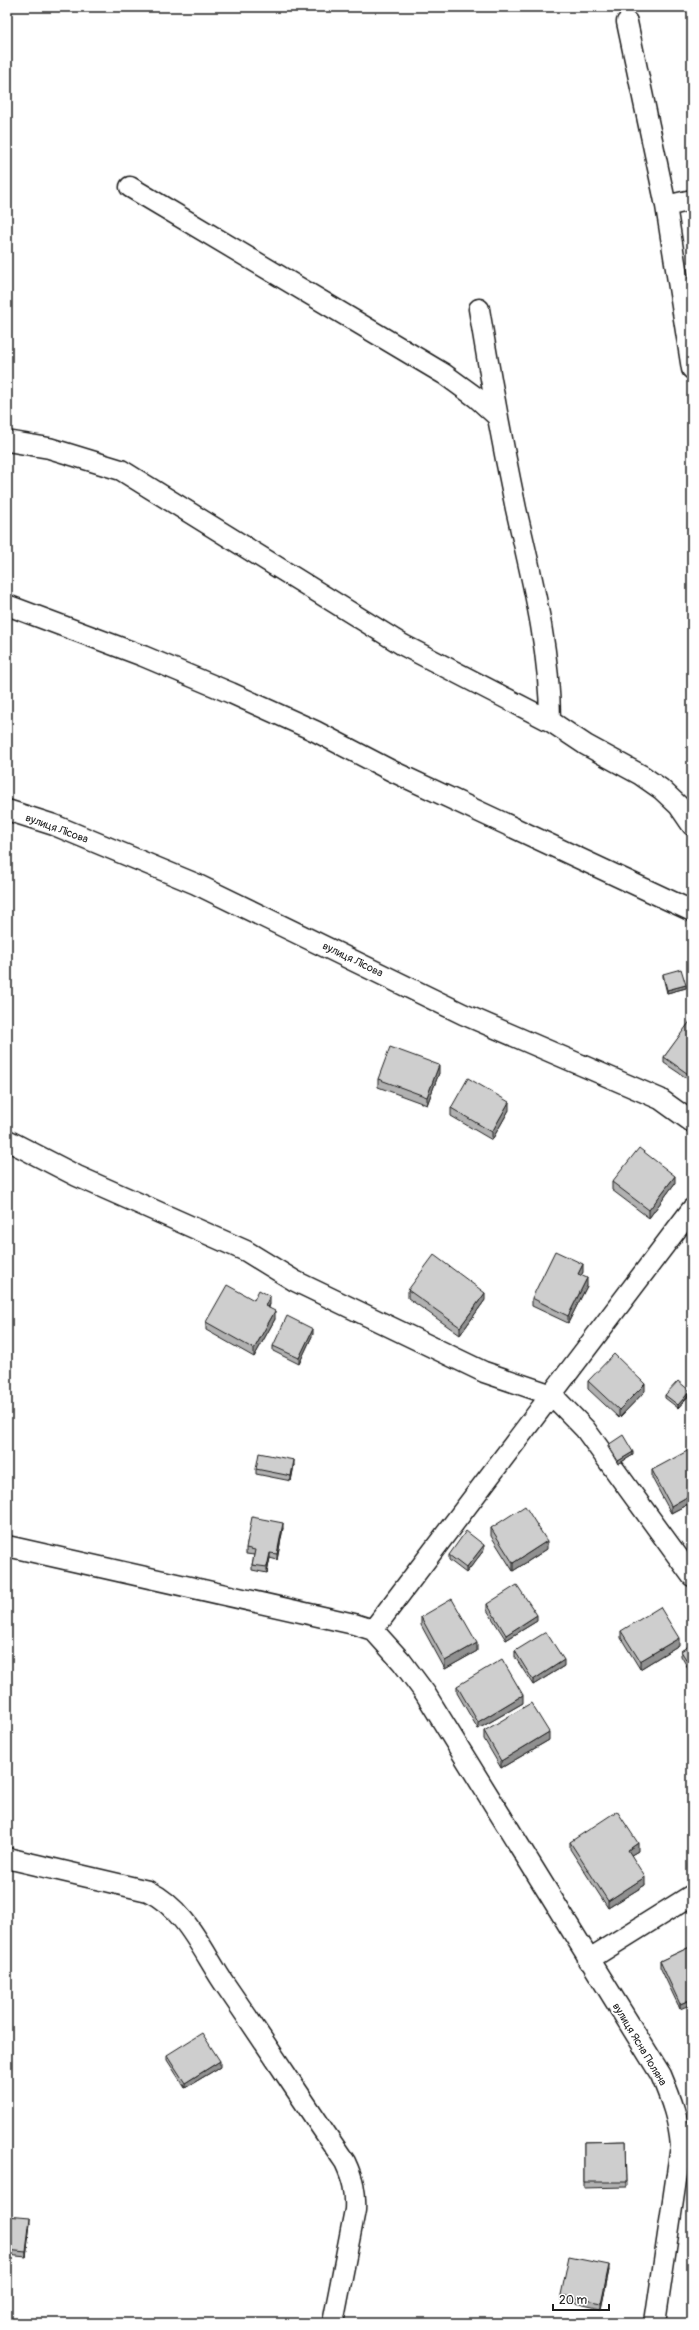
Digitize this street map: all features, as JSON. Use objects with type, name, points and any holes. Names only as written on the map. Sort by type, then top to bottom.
[{"type":"street","points":[[627,22],[666,206],[692,368]]},
{"type":"street","points":[[130,187],[444,374],[477,398],[498,418]]},
{"type":"street","points":[[666,206],[692,200]]},
{"type":"street","points":[[479,309],[498,418],[542,621],[550,686],[550,721]]},
{"type":"street","points":[[7,441],[49,448],[121,470],[403,645],[550,721],[586,745],[641,775],[679,806],[692,824]]},
{"type":"street","points":[[7,605],[143,656],[231,693],[315,731],[392,771],[692,911]]},
{"type":"street","name":"вулиця Лісова","points":[[7,810],[54,825],[196,884],[464,1014],[660,1099],[692,1122]]},
{"type":"street","points":[[7,1140],[77,1176],[246,1251],[295,1281],[484,1372],[552,1395],[585,1429],[692,1576]]},
{"type":"street","points":[[7,1546],[287,1608],[373,1630],[692,1208]]},
{"type":"street","name":"вулиця Ясна Поляна","points":[[373,1630],[402,1662],[425,1693],[588,1960],[661,2075],[679,2125],[681,2146],[655,2323]]},
{"type":"street","points":[[7,1858],[148,1892],[160,1897],[172,1907],[190,1929],[224,1984],[345,2162],[353,2179],[356,2194],[355,2210],[333,2323]]},
{"type":"street","points":[[588,1960],[692,1895]]},
{"type":"building","points":[[681,969],[686,985],[667,990],[663,974]]},
{"type":"building","points":[[691,1020],[692,1074],[691,1076],[664,1057]]},
{"type":"building","points":[[390,1047],[439,1065],[427,1097],[378,1079]]},
{"type":"building","points":[[468,1078],[509,1102],[492,1132],[451,1108]]},
{"type":"building","points":[[639,1148],[675,1176],[649,1210],[612,1182]]},
{"type":"building","points":[[555,1251],[583,1264],[578,1274],[587,1278],[568,1316],[532,1298]]},
{"type":"building","points":[[434,1255],[485,1293],[460,1327],[408,1290]]},
{"type":"building","points":[[227,1285],[254,1300],[259,1290],[270,1296],[265,1306],[275,1311],[254,1349],[206,1322]]},
{"type":"building","points":[[287,1316],[313,1329],[299,1358],[273,1346]]},
{"type":"building","points":[[614,1354],[645,1384],[619,1410],[588,1381]]},
{"type":"building","points":[[678,1381],[690,1391],[678,1405],[665,1395]]},
{"type":"building","points":[[623,1435],[633,1452],[618,1461],[608,1445]]},
{"type":"building","points":[[691,1449],[692,1494],[671,1506],[652,1470]]},
{"type":"building","points":[[259,1453],[294,1460],[291,1476],[256,1469]]},
{"type":"building","points":[[525,1506],[547,1541],[513,1563],[491,1528]]},
{"type":"building","points":[[252,1517],[283,1523],[277,1554],[270,1553],[267,1567],[252,1565],[255,1550],[246,1548]]},
{"type":"building","points":[[466,1531],[484,1545],[466,1568],[449,1555]]},
{"type":"building","points":[[517,1585],[537,1615],[506,1635],[487,1604]]},
{"type":"building","points":[[452,1599],[477,1643],[445,1661],[421,1617]]},
{"type":"building","points":[[660,1607],[679,1638],[640,1661],[621,1631]]},
{"type":"building","points":[[546,1632],[564,1660],[533,1680],[515,1651]]},
{"type":"building","points":[[692,1644],[692,1669],[681,1651]]},
{"type":"building","points":[[502,1659],[523,1695],[478,1722],[457,1686]]},
{"type":"building","points":[[531,1703],[549,1732],[501,1761],[484,1731]]},
{"type":"building","points":[[617,1811],[638,1843],[628,1850],[645,1877],[608,1901],[570,1842]]},
{"type":"building","points":[[692,1946],[692,1999],[680,2004],[660,1961]]},
{"type":"building","points":[[202,2033],[220,2061],[185,2083],[167,2055]]},
{"type":"building","points":[[626,2141],[627,2182],[584,2182],[584,2142]]},
{"type":"building","points":[[7,2216],[30,2218],[26,2252],[7,2250]]},
{"type":"building","points":[[569,2257],[609,2265],[601,2303],[561,2295]]},
{"type":"building","points":[[563,2319],[582,2323],[562,2323]]}]
